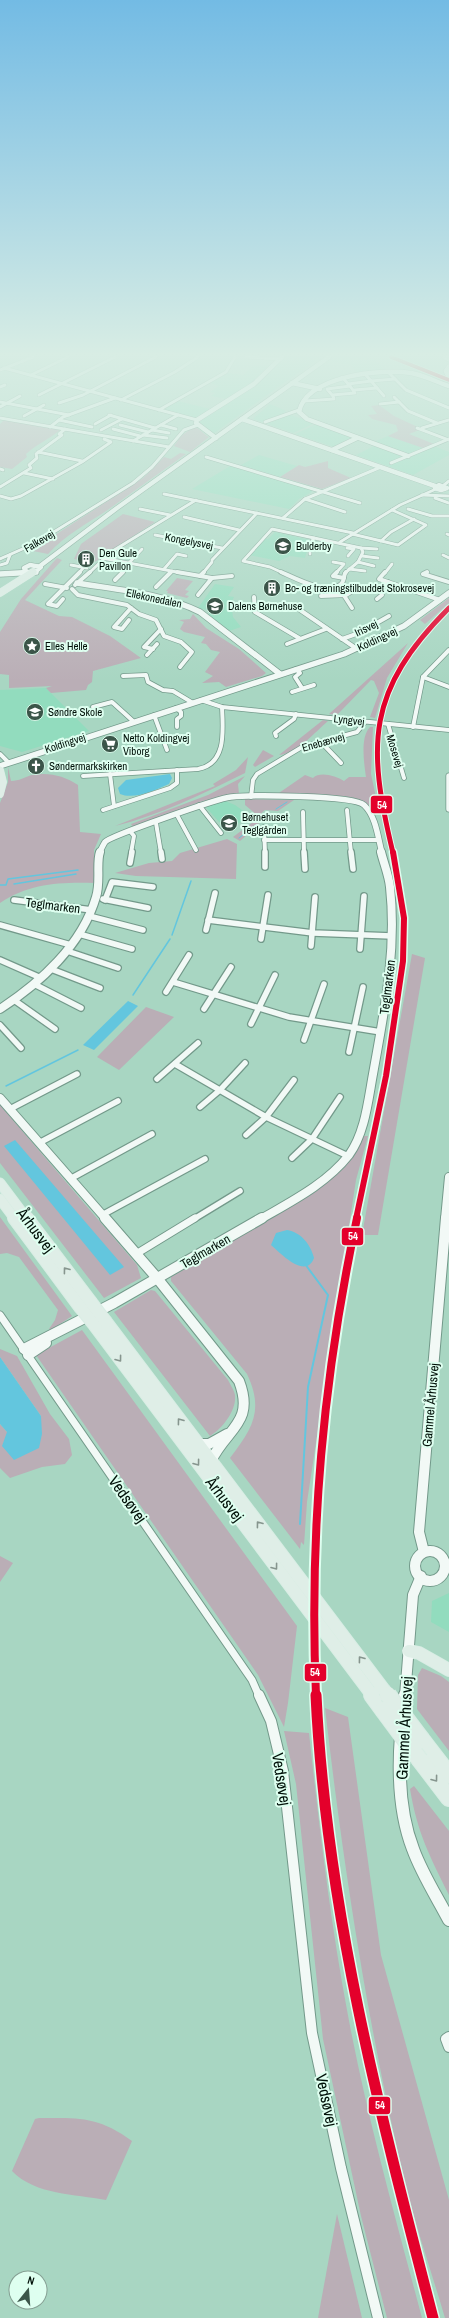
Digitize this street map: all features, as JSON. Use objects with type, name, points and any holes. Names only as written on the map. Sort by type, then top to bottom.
[{"type":"main road","points":[[0,593],[28,571]]},
{"type":"main road","points":[[0,770],[2,782],[0,794]]},
{"type":"main road","name":"Århusvej","points":[[0,1183],[85,1304]]},
{"type":"main road","name":"Århusvej","points":[[2,1203],[101,1325],[300,1599],[449,1798]]},
{"type":"main road","name":"Århusvej","points":[[101,1325],[198,1444],[449,1775]]},
{"type":"main road","points":[[409,1651],[419,1653],[449,1670]]},
{"type":"street","points":[[0,487],[9,480],[31,468],[30,465]]},
{"type":"street","points":[[0,496],[11,499],[21,496],[76,465]]},
{"type":"street","name":"Falkevej","points":[[0,559],[36,544],[133,483],[153,465]]},
{"type":"street","points":[[28,571],[28,565],[38,566],[52,557],[179,465]]},
{"type":"street","points":[[234,465],[360,503]]},
{"type":"street","points":[[376,465],[436,487],[446,488],[449,481]]},
{"type":"street","points":[[283,518],[305,499],[381,467]]},
{"type":"street","points":[[24,473],[53,479]]},
{"type":"street","points":[[340,542],[392,510],[436,487]]},
{"type":"street","points":[[164,494],[353,533],[398,545],[426,525],[392,510]]},
{"type":"street","points":[[422,495],[434,497],[449,503]]},
{"type":"street","points":[[434,497],[449,496]]},
{"type":"street","points":[[305,499],[345,512]]},
{"type":"street","points":[[72,589],[102,558],[196,500]]},
{"type":"street","points":[[140,509],[170,515]]},
{"type":"street","points":[[408,509],[432,516],[449,516]]},
{"type":"street","points":[[200,576],[222,548],[257,513]]},
{"type":"street","points":[[184,518],[239,530]]},
{"type":"street","points":[[381,541],[391,532],[414,519]]},
{"type":"street","points":[[361,548],[362,556],[358,562],[344,573],[343,583],[338,586],[325,587],[313,585],[270,567],[243,561],[272,529],[340,542],[361,548],[377,549]]},
{"type":"street","name":"Kongelysvej","points":[[155,535],[222,548]]},
{"type":"street","points":[[310,554],[311,542],[314,538]]},
{"type":"street","points":[[347,544],[344,547],[354,549],[348,556]]},
{"type":"street","points":[[115,580],[142,549]]},
{"type":"street","points":[[164,569],[177,554],[186,556]]},
{"type":"street","name":"Falkevej","points":[[0,565],[8,563],[10,555]]},
{"type":"street","points":[[443,555],[449,558]]},
{"type":"street","points":[[362,556],[378,558]]},
{"type":"street","points":[[102,558],[212,578],[227,578],[232,576]]},
{"type":"street","points":[[333,562],[344,564],[333,576],[344,578]]},
{"type":"street","points":[[358,562],[374,566]]},
{"type":"street","points":[[392,564],[379,579],[440,600]]},
{"type":"street","points":[[71,565],[91,569]]},
{"type":"street","points":[[3,574],[39,571],[38,566]]},
{"type":"street","points":[[54,598],[84,568]]},
{"type":"street","points":[[349,569],[365,572]]},
{"type":"street","points":[[156,587],[172,571]]},
{"type":"street","points":[[427,572],[423,574],[449,582]]},
{"type":"street","points":[[198,595],[212,578]]},
{"type":"street","points":[[377,599],[382,595],[380,588],[388,582]]},
{"type":"street","name":"Ellekonedalen","points":[[77,583],[162,598],[187,606],[200,612],[280,674]]},
{"type":"street","points":[[45,584],[72,589],[73,592],[78,595],[124,604],[139,614],[156,620],[164,636],[181,642],[192,652],[180,667]]},
{"type":"street","points":[[338,586],[346,595],[352,608]]},
{"type":"street","points":[[321,596],[346,595],[356,589]]},
{"type":"street","name":"Koldingvej","points":[[0,766],[8,762],[357,649],[405,625],[449,593]]},
{"type":"street","points":[[254,597],[253,606],[257,614],[283,627],[299,638]]},
{"type":"street","points":[[129,620],[122,629],[114,627],[131,608]]},
{"type":"street","points":[[300,610],[357,649]]},
{"type":"street","name":"Irisvej","points":[[342,639],[359,633],[389,616]]},
{"type":"street","points":[[153,649],[144,647],[161,629]]},
{"type":"street","points":[[287,644],[299,638],[326,629]]},
{"type":"street","points":[[147,654],[157,644]]},
{"type":"street","points":[[413,726],[423,677],[449,650]]},
{"type":"street","points":[[296,669],[300,673],[295,677],[300,682],[302,688]]},
{"type":"street","points":[[123,676],[146,675],[148,682],[163,690],[173,691],[192,702]]},
{"type":"street","points":[[423,677],[449,687]]},
{"type":"street","points":[[292,692],[314,685]]},
{"type":"street","name":"Lyngvej","points":[[201,700],[222,707],[449,730]]},
{"type":"street","points":[[93,708],[112,702],[133,722]]},
{"type":"street","points":[[83,776],[204,768],[216,760],[223,730],[222,707]]},
{"type":"street","points":[[176,708],[181,712],[181,716],[177,719],[177,727]]},
{"type":"street","points":[[276,736],[275,733],[294,719],[296,714]]},
{"type":"street","points":[[154,715],[167,750]]},
{"type":"street","name":"Enebærvej","points":[[251,797],[253,780],[257,774],[299,748],[357,732],[366,722]]},
{"type":"street","name":"Mosevej","points":[[388,724],[389,735],[404,778]]},
{"type":"street","points":[[321,742],[341,763]]},
{"type":"street","points":[[0,754],[8,762]]},
{"type":"street","points":[[103,810],[170,788],[177,782],[177,770]]},
{"type":"street","points":[[110,774],[114,806]]},
{"type":"street","points":[[449,776],[449,809]]},
{"type":"street","name":"Teglmarken","points":[[0,1009],[14,1000],[51,969],[79,934],[96,898],[100,878],[99,854],[102,847],[110,839],[221,798],[339,798],[357,801],[368,808],[372,814],[390,886],[392,936],[390,983],[364,1119],[355,1145],[348,1156],[313,1189],[26,1352]]},
{"type":"street","points":[[199,805],[221,833]]},
{"type":"street","points":[[347,810],[353,870]]},
{"type":"street","points":[[302,812],[305,869]]},
{"type":"street","points":[[177,815],[196,850]]},
{"type":"street","points":[[156,823],[162,859]]},
{"type":"street","points":[[264,827],[264,867]]},
{"type":"street","points":[[130,831],[134,836],[130,863]]},
{"type":"street","points":[[264,840],[378,840]]},
{"type":"street","points":[[105,900],[112,882],[153,887]]},
{"type":"street","points":[[206,930],[215,893]]},
{"type":"street","points":[[261,940],[268,895]]},
{"type":"street","points":[[360,949],[364,896]]},
{"type":"street","points":[[311,946],[315,897]]},
{"type":"street","name":"Teglmarken","points":[[96,898],[148,908]]},
{"type":"street","name":"Teglmarken","points":[[14,900],[90,913],[143,930]]},
{"type":"street","points":[[208,920],[313,933],[392,936]]},
{"type":"street","points":[[0,925],[69,948],[118,968]]},
{"type":"street","name":"Teglmarken","points":[[79,934],[132,949]]},
{"type":"street","points":[[166,992],[189,955]]},
{"type":"street","points":[[0,960],[41,978]]},
{"type":"street","points":[[204,1009],[231,967]]},
{"type":"street","points":[[51,969],[100,988]]},
{"type":"street","points":[[251,1024],[275,975]]},
{"type":"street","points":[[173,982],[289,1018],[381,1032]]},
{"type":"street","points":[[34,984],[81,1008]]},
{"type":"street","points":[[304,1040],[324,984]]},
{"type":"street","points":[[349,1052],[363,987]]},
{"type":"street","points":[[14,1000],[55,1029]]},
{"type":"street","points":[[0,1025],[21,1048]]},
{"type":"street","points":[[157,1079],[198,1043]]},
{"type":"street","points":[[200,1107],[220,1090],[245,1063]]},
{"type":"street","points":[[175,1064],[266,1117],[348,1156]]},
{"type":"street","points":[[10,1109],[77,1074]]},
{"type":"street","points":[[246,1136],[266,1117],[294,1080]]},
{"type":"street","points":[[292,1158],[312,1139],[340,1097]]},
{"type":"street","points":[[0,1098],[157,1278],[242,1387],[245,1401],[243,1414],[234,1429],[215,1451],[211,1461]]},
{"type":"street","points":[[39,1143],[118,1101]]},
{"type":"street","points":[[70,1179],[152,1134]]},
{"type":"street","points":[[102,1215],[205,1159]]},
{"type":"street","name":"Gammel Århusvej","points":[[424,1552],[419,1532],[445,1260],[449,1176]]},
{"type":"street","points":[[136,1254],[240,1192]]},
{"type":"street","name":"Vedsøvej","points":[[0,1315],[252,1680],[271,1721],[284,1771],[312,2033],[341,2168],[378,2318]]},
{"type":"street","points":[[198,1444],[209,1444],[234,1429]]},
{"type":"street","points":[[424,1552],[434,1552],[446,1559],[445,1569],[438,1579],[429,1580],[421,1576],[415,1564],[417,1556],[424,1552]]},
{"type":"street","name":"Gammel Århusvej","points":[[421,1576],[413,1595],[399,1762],[401,1798],[413,1850],[449,1920]]},
{"type":"street","points":[[449,2036],[446,2039],[449,2047]]},
{"type":"shaded area","points":[[0,465],[17,465],[12,469],[0,467]]},
{"type":"shaded area","points":[[156,465],[170,465],[109,509],[69,535],[48,554],[33,551],[35,548],[143,478]]},
{"type":"shaded area","points":[[242,465],[297,466],[280,477]]},
{"type":"shaded area","points":[[299,465],[305,467],[312,465],[328,465],[328,468],[351,478],[322,489],[280,477]]},
{"type":"shaded area","points":[[385,465],[431,465],[413,475]]},
{"type":"shaded area","points":[[230,466],[311,489],[312,492],[299,499],[289,509],[192,489]]},
{"type":"shaded area","points":[[123,514],[155,522],[93,563],[74,559],[81,544]]},
{"type":"shaded area","name":"Bulderby","points":[[275,532],[310,540],[305,558],[290,556],[279,561],[249,555],[265,538],[268,539]]},
{"type":"shaded area","points":[[57,558],[62,560],[25,600],[59,616],[72,617],[110,636],[141,658],[93,671],[92,682],[88,685],[86,690],[51,693],[46,688],[52,686],[9,688],[9,675],[0,674],[0,632],[21,599]]},
{"type":"shaded area","points":[[177,578],[193,581],[185,590],[189,591],[185,595],[189,596],[187,598],[167,593],[168,591],[166,591]]},
{"type":"shaded area","name":"Dalens Børnehuse","points":[[215,584],[234,587],[228,596],[234,597],[231,604],[233,617],[241,627],[229,631],[208,615],[211,611],[198,608]]},
{"type":"shaded area","points":[[449,598],[449,603],[425,624],[420,620]]},
{"type":"shaded area","points":[[193,614],[206,628],[239,649],[266,673],[262,676],[226,687],[219,682],[202,683],[213,676],[205,672],[220,652],[211,650],[206,644],[201,643],[205,637],[184,632],[180,629],[184,622],[179,620],[190,619]]},
{"type":"shaded area","points":[[408,643],[387,678],[375,718],[370,717],[379,693],[374,681],[371,680],[337,715],[329,714]]},
{"type":"shaded area","name":"Søndre Skole","points":[[46,688],[89,731],[22,752],[0,746],[0,690]]},
{"type":"shaded area","points":[[323,720],[328,721],[306,741],[293,750],[279,755]]},
{"type":"shaded area","points":[[370,727],[373,727],[371,774],[377,802],[375,808],[354,798],[342,796],[276,795],[305,775],[313,778],[320,775],[328,775],[337,777],[344,781],[349,777],[366,777],[364,744],[367,731]]},
{"type":"shaded area","points":[[263,750],[274,756],[255,767],[253,765]]},
{"type":"shaded area","points":[[248,757],[245,773],[165,810],[115,826],[215,786],[213,784],[236,770]]},
{"type":"shaded area","points":[[8,767],[11,781],[19,780],[32,775],[51,774],[67,779],[78,785],[80,832],[101,834],[94,850],[95,883],[46,885],[23,891],[0,903],[0,803],[8,782]]},
{"type":"shaded area","points":[[245,776],[238,784],[239,794],[198,803],[133,827],[131,824],[208,795]]},
{"type":"shaded area","points":[[245,799],[294,800],[278,811],[265,810],[258,816],[245,805]]},
{"type":"shaded area","name":"Børnehuset Teglgården","points":[[223,800],[235,805],[249,815],[228,832],[204,805]]},
{"type":"shaded area","points":[[253,822],[260,824],[240,841],[233,837]]},
{"type":"shaded area","points":[[227,839],[237,844],[236,879],[136,876],[115,873],[149,863],[172,861],[180,853]]},
{"type":"shaded area","points":[[412,954],[425,958],[378,1235],[362,1235]]},
{"type":"shaded area","points":[[146,1007],[174,1017],[119,1070],[97,1057]]},
{"type":"shaded area","points":[[0,1105],[137,1265],[141,1278],[104,1298],[0,1163]]},
{"type":"shaded area","points":[[364,1136],[368,1136],[356,1180],[307,1502],[304,1545],[301,1542],[300,1549],[230,1458],[245,1437],[254,1418],[255,1398],[247,1374],[171,1281],[171,1277],[315,1192],[344,1168]]},
{"type":"shaded area","points":[[0,1217],[72,1316],[51,1330],[49,1329],[55,1320],[58,1310],[19,1257],[7,1253],[0,1254]]},
{"type":"shaded area","points":[[151,1290],[155,1291],[228,1380],[234,1391],[235,1401],[231,1413],[224,1424],[210,1436],[114,1312]]},
{"type":"shaded area","points":[[82,1330],[297,1626],[284,1727],[258,1675],[36,1355]]},
{"type":"shaded area","points":[[0,1349],[17,1356],[50,1414],[69,1439],[72,1455],[65,1464],[42,1467],[10,1478],[0,1468],[0,1424],[7,1432],[41,1416],[0,1357]]},
{"type":"shaded area","points":[[0,1556],[13,1563],[0,1582]]},
{"type":"shaded area","points":[[449,1593],[449,1632],[431,1622],[432,1601]]},
{"type":"shaded area","points":[[422,1668],[441,1676],[449,1682],[449,1751],[417,1709],[418,1675]]},
{"type":"shaded area","points":[[325,1708],[348,1717],[381,1955],[449,2200],[449,2318],[445,2318],[412,2210],[381,2074],[349,1892]]},
{"type":"shaded area","points":[[284,1731],[309,1733],[325,1872],[347,2010],[372,2126],[422,2318],[387,2318],[361,2216],[323,2039],[296,1784]]},
{"type":"shaded area","points":[[414,1786],[449,1831],[449,1895],[430,1856],[420,1831],[410,1789]]},
{"type":"shaded area","points":[[35,2119],[88,2120],[109,2127],[132,2141],[106,2200],[69,2195],[44,2189],[21,2179],[12,2171]]},
{"type":"shaded area","points":[[337,2214],[362,2318],[318,2318]]},
{"type":"water","points":[[170,774],[172,778],[169,784],[145,794],[126,796],[120,794],[118,788],[126,780]]},
{"type":"water","points":[[128,1001],[138,1006],[94,1050],[83,1045]]},
{"type":"water","points":[[15,1140],[124,1267],[110,1275],[4,1146]]},
{"type":"water","points":[[287,1230],[297,1233],[308,1244],[314,1258],[310,1264],[299,1266],[286,1258],[271,1245],[276,1233]]},
{"type":"water","points":[[0,1357],[41,1416],[42,1434],[39,1448],[14,1460],[2,1446],[7,1432],[0,1424]]},
{"type":"waterway","points":[[276,809],[287,802]]},
{"type":"waterway","points":[[262,820],[270,814]]},
{"type":"waterway","points":[[239,838],[256,825]]},
{"type":"waterway","points":[[0,885],[6,885],[8,879],[78,870]]},
{"type":"waterway","points":[[14,884],[76,874]]},
{"type":"waterway","points":[[172,935],[191,881]]},
{"type":"waterway","points":[[133,995],[170,939]]},
{"type":"waterway","points":[[6,1086],[78,1050]]},
{"type":"waterway","points":[[300,1524],[308,1387],[328,1295],[305,1264]]},
{"type":"transit line","name":"54","points":[[433,2318],[390,2152],[353,1983],[338,1898],[326,1813],[318,1727],[314,1642],[314,1587],[318,1477],[330,1364],[350,1248],[386,1076],[396,1019],[403,961],[404,918],[402,898],[384,818],[376,768],[380,716],[388,692],[412,648],[449,608]]},
{"type":"place","name":"Bulderby","points":[[283,546]]},
{"type":"place","name":"Den Gule Pavillon","points":[[86,559]]},
{"type":"place","name":"Bo- og træningstilbuddet Stokrosevej","points":[[272,588]]},
{"type":"place","name":"Dalens Børnehuse","points":[[215,606]]},
{"type":"place","name":"Elles Helle","points":[[32,646]]},
{"type":"place","name":"Søndre Skole","points":[[35,712]]},
{"type":"place","name":"Netto Koldingvej Viborg","points":[[110,744]]},
{"type":"place","name":"Søndermarkskirken","points":[[36,766]]},
{"type":"place","name":"Børnehuset Teglgården","points":[[229,823]]}]
